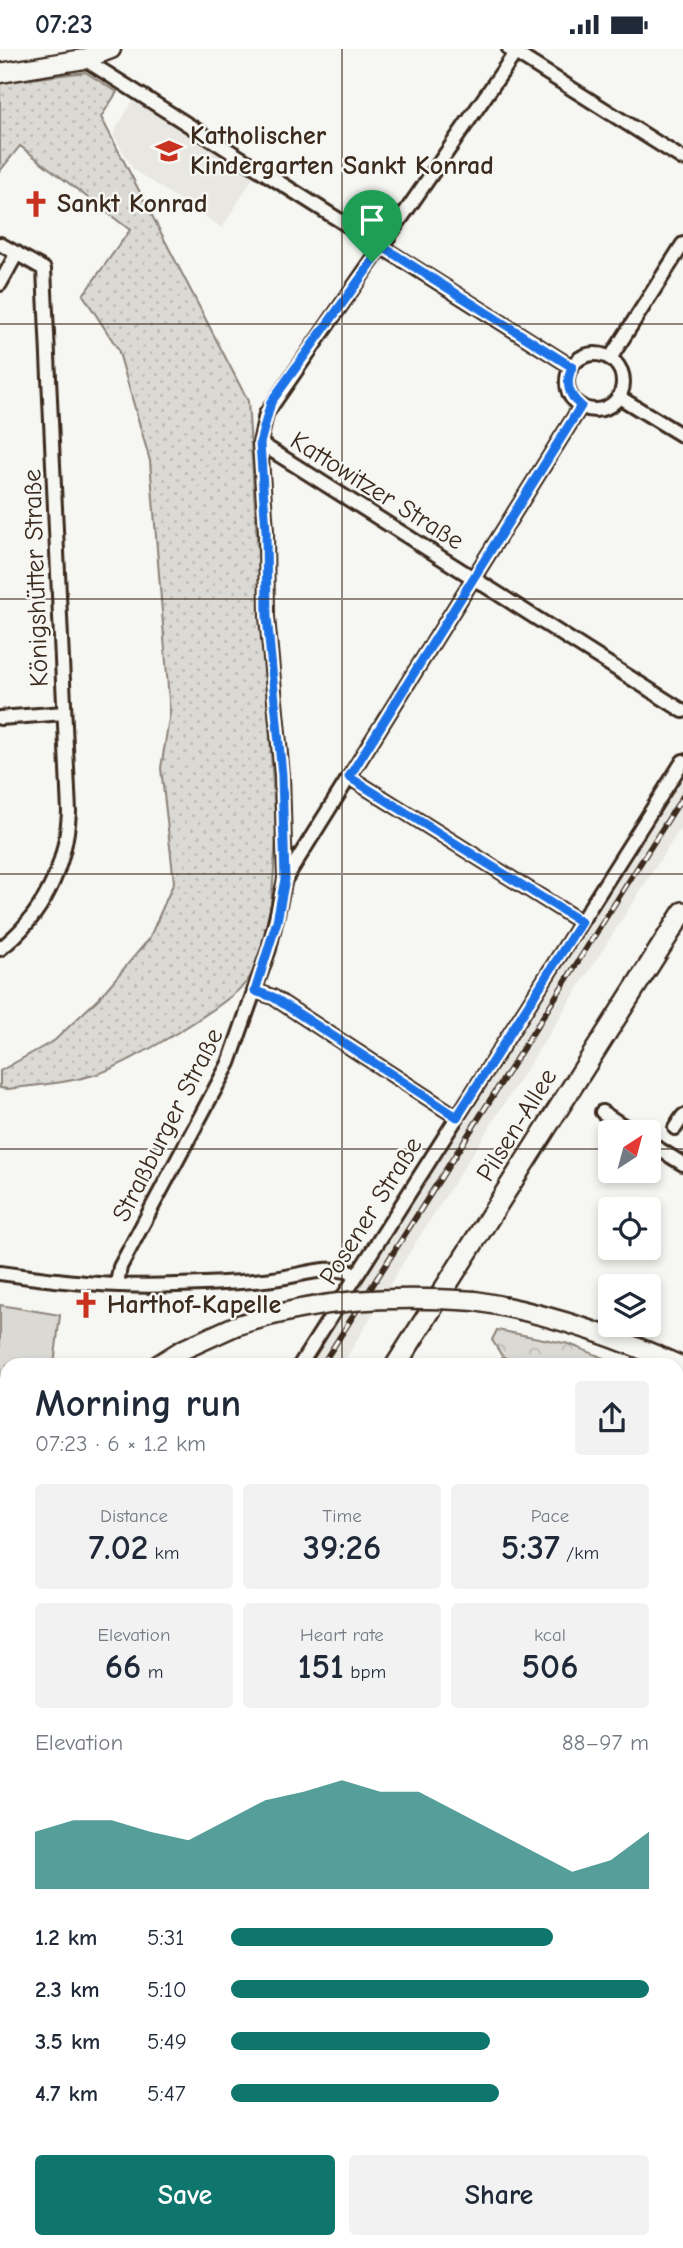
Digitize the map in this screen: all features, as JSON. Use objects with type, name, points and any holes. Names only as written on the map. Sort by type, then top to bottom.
[{"type":"main road","name":"Pilsen-Allee","points":[[400,1358],[683,912]]},
{"type":"street","points":[[0,73],[84,59],[111,49]]},
{"type":"street","points":[[514,50],[683,159]]},
{"type":"street","name":"Straßburger Straße","points":[[117,1284],[120,1267],[229,1063],[277,921],[285,879],[282,775],[267,617],[266,531],[260,443],[271,402],[383,247],[514,50]]},
{"type":"street","points":[[84,59],[572,367]]},
{"type":"street","points":[[0,244],[17,253],[0,284]]},
{"type":"street","points":[[611,357],[683,244]]},
{"type":"street","name":"Königshütter Straße","points":[[0,949],[30,920],[47,896],[68,841],[69,802],[44,269],[17,253]]},
{"type":"street","points":[[585,356],[611,357],[622,372],[624,380],[614,404],[598,410],[581,406],[574,401],[567,384],[572,367],[585,356]]},
{"type":"street","points":[[619,397],[683,436]]},
{"type":"street","points":[[285,879],[581,406]]},
{"type":"street","name":"Kattowitzer Straße","points":[[260,443],[683,711]]},
{"type":"street","points":[[0,718],[64,713]]},
{"type":"street","name":"Posener Straße","points":[[304,1358],[683,761]]},
{"type":"street","points":[[349,777],[581,922]]},
{"type":"street","points":[[255,991],[273,997],[457,1117]]},
{"type":"street","points":[[602,1112],[614,1120]]},
{"type":"street","points":[[675,1128],[683,1116]]},
{"type":"street","points":[[662,1151],[683,1164]]},
{"type":"street","points":[[0,1273],[66,1282],[173,1286],[275,1279],[322,1269],[345,1269],[357,1273]]},
{"type":"street","points":[[170,1358],[198,1341],[235,1326],[309,1306],[357,1299],[415,1297],[475,1301],[561,1319],[624,1340],[663,1358]]},
{"type":"shaded area","name":"Katholischer Kindergarten Sankt Konrad","points":[[134,99],[254,176],[222,228],[133,169],[113,134]]},
{"type":"shaded area","points":[[683,779],[683,824],[407,1256],[346,1358],[314,1358]]},
{"type":"green space","points":[[85,72],[117,92],[101,117],[248,401],[276,831],[274,867],[263,944],[250,977],[240,988],[203,1016],[155,1046],[112,1068],[75,1080],[8,1089],[0,1088],[0,1071],[55,1040],[99,998],[149,939],[174,882],[161,768],[170,713],[150,461],[118,349],[83,295],[130,230],[20,146],[0,171],[0,83]]},
{"type":"green space","points":[[0,1305],[60,1315],[55,1358],[0,1358]]},
{"type":"green space","points":[[497,1330],[569,1344],[604,1358],[506,1358],[492,1340]]},
{"type":"railway","points":[[326,1358],[683,796]]},
{"type":"place","name":"Katholischer Kindergarten Sankt Konrad","points":[[169,151]]},
{"type":"place","name":"Sankt Konrad","points":[[36,204]]},
{"type":"place","name":"Harthof-Kapelle","points":[[86,1305]]},
{"type":"route","points":[[383,247],[572,367],[568,375],[569,393],[581,406],[349,777],[581,922],[457,1117],[273,997],[255,991],[277,921],[285,879],[282,775],[267,617],[266,531],[260,443],[271,402],[372,262],[383,247]]}]
